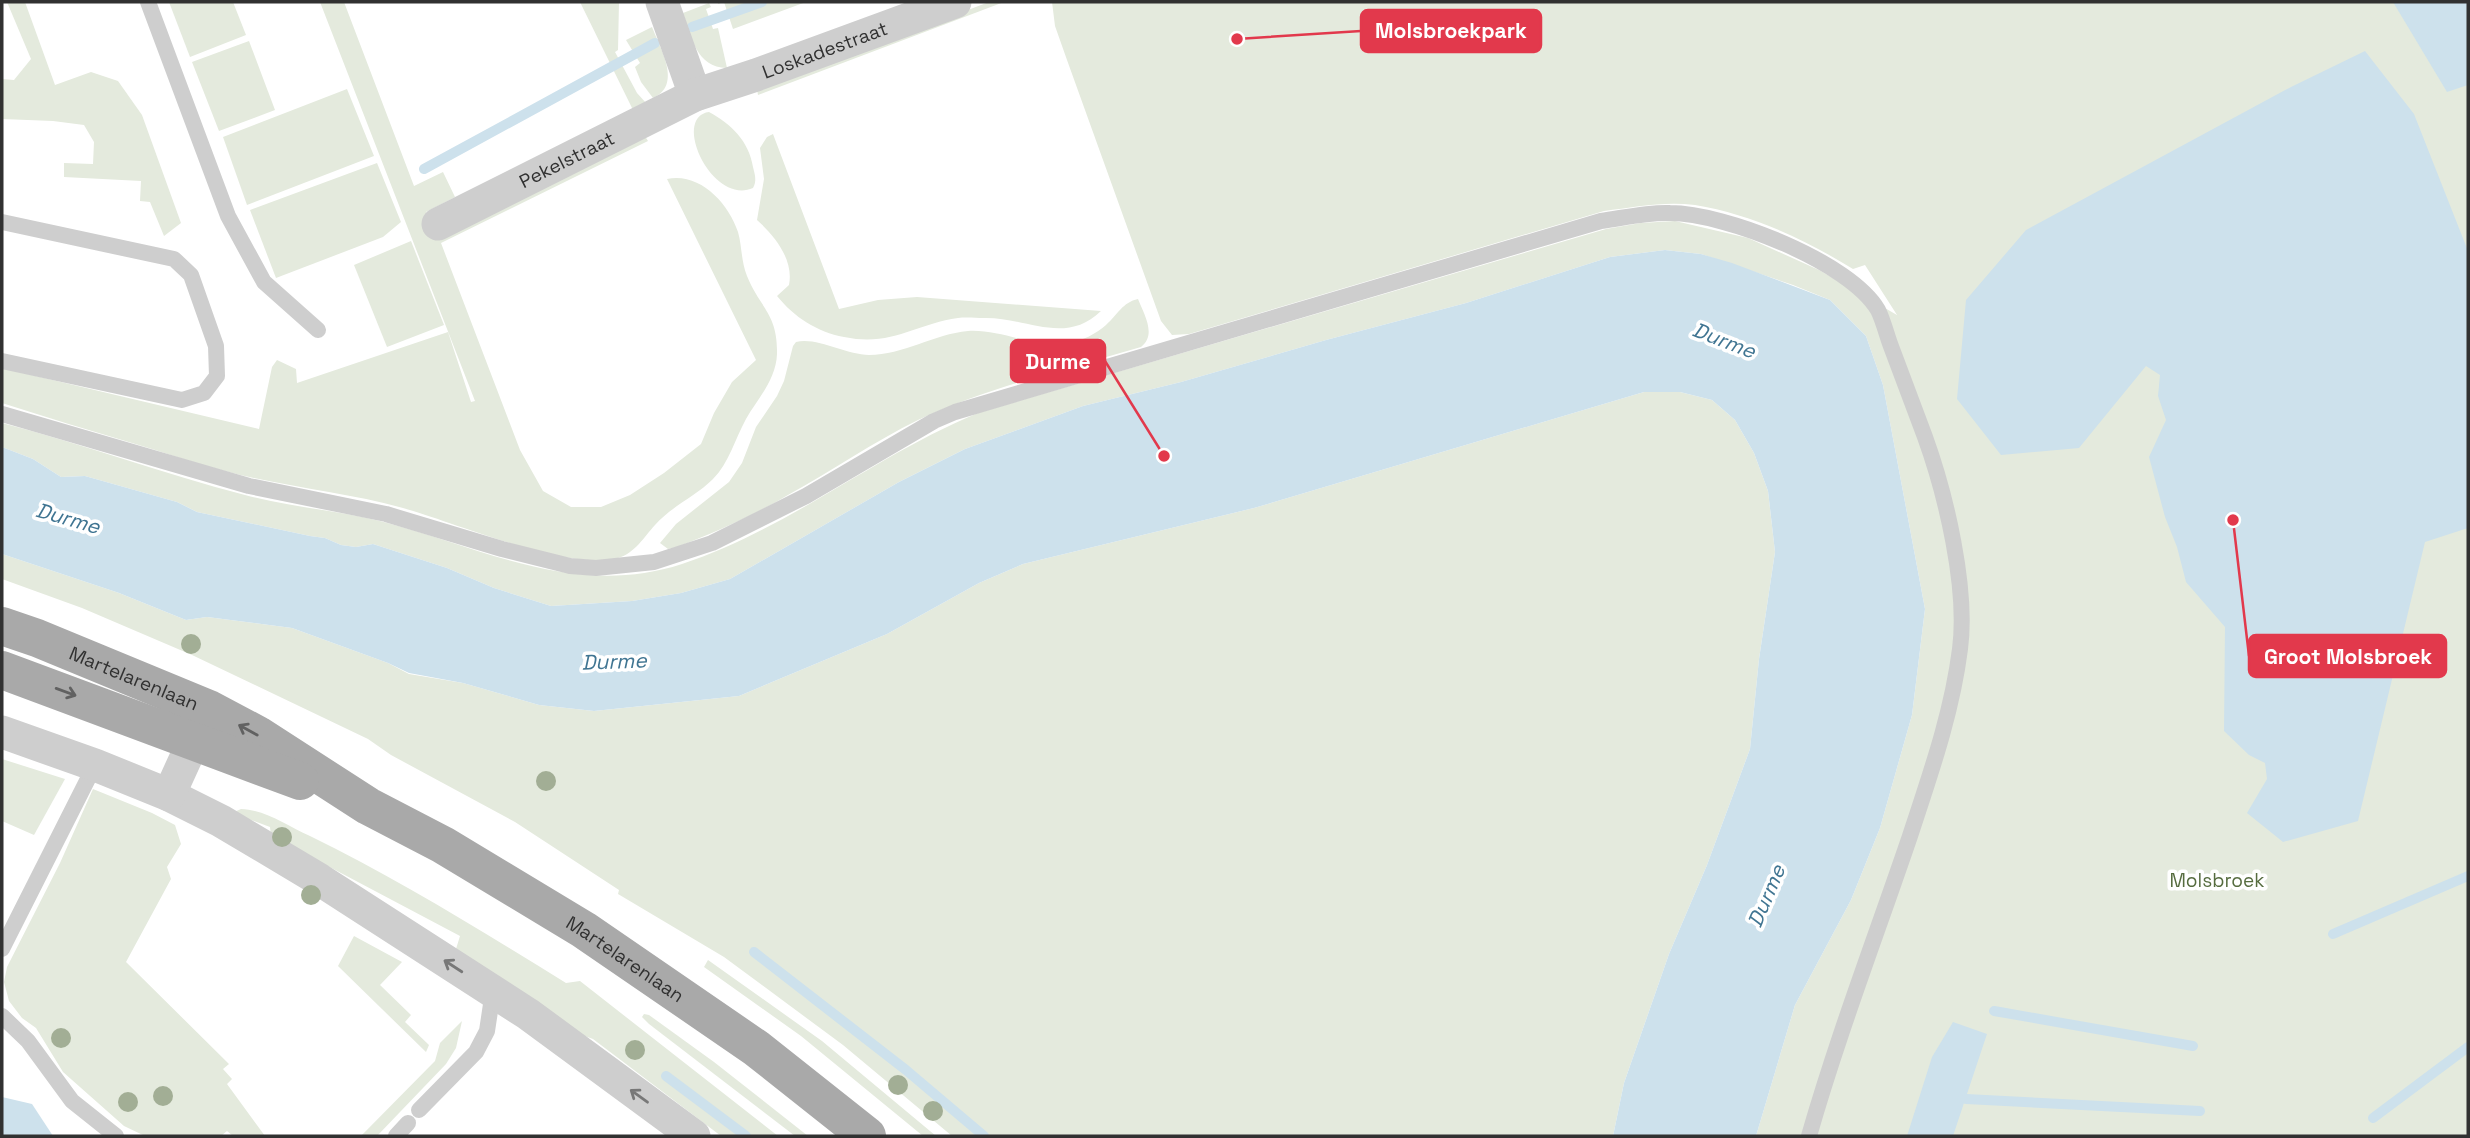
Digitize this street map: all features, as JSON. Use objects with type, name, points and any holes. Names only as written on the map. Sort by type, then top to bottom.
[{"type":"main road","name":"Martelarenlaan","points":[[2,626],[209,709],[258,735],[368,806],[443,845],[584,930],[756,1048],[867,1136]]},
{"type":"main road","name":"Martelarenlaan","points":[[2,670],[368,806]]},
{"type":"street","points":[[662,2],[695,94]]},
{"type":"street","name":"Loskadestraat","points":[[695,94],[756,75],[955,2]]},
{"type":"street","name":"Pekelstraat","points":[[438,224],[695,94]]},
{"type":"street","points":[[2,732],[169,795],[247,836],[493,991],[694,1136]]},
{"type":"street","points":[[169,795],[194,740]]},
{"type":"lane","points":[[148,2],[228,216],[264,282],[318,330]]},
{"type":"lane","points":[[2,414],[226,480],[386,514],[544,560],[596,568],[626,566],[687,553],[723,538],[806,496],[934,421],[955,412],[1601,221],[1670,213],[1693,215],[1739,226],[1782,243],[1843,276],[1877,310],[1938,474],[1961,589],[1960,648],[1940,746],[1826,1077],[1809,1136]]},
{"type":"lane","points":[[2,222],[174,259],[191,275],[216,346],[217,376],[204,393],[182,400],[2,361]]},
{"type":"lane","points":[[2,949],[95,765]]},
{"type":"lane","points":[[419,1110],[476,1052],[487,1031],[493,991]]},
{"type":"lane","points":[[2,1016],[28,1041],[72,1101],[116,1136]]},
{"type":"lane","points":[[396,1136],[408,1123]]},
{"type":"green space","points":[[7,2],[25,2],[55,85],[91,72],[118,81],[142,115],[181,223],[164,236],[150,202],[140,201],[141,181],[64,177],[64,163],[93,164],[94,142],[84,125],[2,119],[2,79],[14,80],[31,59]]},
{"type":"green space","points":[[169,2],[233,2],[246,35],[190,57]]},
{"type":"green space","points":[[320,2],[344,2],[414,186],[443,172],[455,197],[426,212],[437,239],[645,136],[648,141],[441,243],[520,450],[543,491],[571,507],[601,507],[630,495],[701,444],[714,413],[732,382],[756,360],[667,179],[679,178],[701,185],[720,200],[727,210],[738,232],[747,276],[775,329],[776,363],[766,388],[746,419],[719,473],[662,518],[639,544],[624,556],[597,560],[542,552],[403,508],[213,468],[2,403],[2,368],[259,429],[272,367],[277,360],[296,369],[297,383],[448,332],[471,402],[475,401]]},
{"type":"green space","points":[[580,2],[619,2],[618,50],[615,52],[637,93],[646,103],[633,110]]},
{"type":"green space","points":[[724,2],[806,2],[733,29]]},
{"type":"green space","points":[[989,2],[1004,2],[758,95],[757,90]]},
{"type":"green space","name":"Molsbroek","points":[[1052,2],[2468,2],[2468,1136],[1756,1136],[1795,1005],[1851,900],[1880,828],[1912,715],[1925,609],[1883,385],[1866,336],[1830,300],[1701,254],[1665,250],[1610,257],[1466,303],[1181,382],[1083,406],[965,449],[899,482],[730,579],[681,593],[632,601],[551,606],[373,544],[356,547],[341,545],[325,538],[197,512],[177,502],[85,476],[61,477],[33,459],[2,447],[2,423],[214,487],[278,503],[380,521],[529,565],[566,573],[604,576],[642,573],[682,564],[721,549],[759,532],[904,449],[978,413],[1606,229],[1675,221],[1748,238],[1819,270],[1897,315],[1865,265],[1853,269],[1797,238],[1737,215],[1695,205],[1672,204],[1604,211],[1189,334],[1172,335],[1161,321],[1055,26]]},
{"type":"green space","points":[[709,3],[711,7],[706,9],[713,29],[718,28],[727,68],[708,63],[702,57],[683,13]]},
{"type":"green space","points":[[652,27],[664,55],[668,75],[662,92],[653,98],[641,82],[635,67],[640,63],[626,40]]},
{"type":"green space","points":[[249,41],[275,110],[219,131],[192,62]]},
{"type":"green space","points":[[347,89],[374,156],[247,205],[223,137]]},
{"type":"green space","points":[[709,112],[732,128],[748,149],[755,180],[753,188],[738,190],[723,184],[701,159],[695,143],[694,129],[698,117]]},
{"type":"green space","points":[[773,134],[839,309],[878,300],[917,297],[1101,311],[1073,327],[1045,327],[1000,319],[961,318],[876,339],[844,337],[815,327],[791,311],[777,296],[789,285],[789,267],[782,249],[757,220],[764,179],[760,148],[767,137]]},
{"type":"green space","points":[[377,163],[401,222],[383,237],[276,278],[250,210]]},
{"type":"green space","points":[[411,241],[444,325],[387,347],[354,265]]},
{"type":"green space","points":[[1138,299],[1149,330],[1146,342],[1141,347],[1028,379],[945,408],[901,429],[748,517],[677,547],[668,549],[660,543],[676,524],[729,482],[742,463],[756,427],[784,381],[796,342],[813,342],[869,355],[894,352],[968,331],[1043,343],[1068,343],[1084,339],[1098,331],[1124,306]]},
{"type":"green space","points":[[1644,392],[1680,392],[1712,400],[1735,420],[1754,453],[1768,491],[1775,552],[1759,659],[1750,749],[1707,865],[1669,954],[1624,1083],[1613,1136],[952,1136],[843,1045],[724,957],[618,894],[619,890],[515,822],[391,755],[368,739],[192,655],[82,608],[2,579],[2,554],[119,593],[186,620],[207,617],[292,628],[388,663],[409,674],[463,683],[539,705],[594,711],[739,696],[887,634],[979,583],[1023,564],[1254,508]]},
{"type":"green space","points":[[2,759],[65,779],[34,835],[2,821]]},
{"type":"green space","points":[[93,789],[175,825],[181,844],[167,867],[171,879],[126,962],[229,1064],[223,1069],[232,1079],[227,1084],[265,1136],[233,1136],[227,1131],[221,1136],[145,1136],[124,1126],[63,1072],[36,1028],[22,1018],[9,1001],[4,982],[7,967],[60,863]]},
{"type":"green space","points":[[241,809],[276,819],[375,870],[566,983],[580,981],[778,1136],[721,1136],[593,1039],[568,1030],[456,949],[460,936],[271,836],[270,827],[232,813]]},
{"type":"green space","points":[[354,936],[402,962],[380,985],[411,1015],[405,1022],[429,1045],[426,1052],[338,966]]},
{"type":"green space","points":[[708,960],[822,1041],[936,1136],[923,1136],[801,1036],[704,967]]},
{"type":"green space","points":[[644,1014],[714,1062],[808,1136],[795,1136],[649,1024],[642,1017]]},
{"type":"green space","points":[[462,1021],[456,1048],[446,1064],[377,1136],[361,1136],[435,1061],[440,1043]]},
{"type":"water","points":[[2393,2],[2468,2],[2468,85],[2447,92]]},
{"type":"water","points":[[2365,51],[2414,114],[2468,251],[2468,528],[2425,542],[2358,821],[2283,842],[2247,813],[2267,779],[2265,763],[2249,755],[2224,731],[2225,627],[2186,582],[2149,457],[2166,420],[2158,396],[2160,375],[2146,366],[2079,448],[2001,455],[1957,399],[1966,300],[2026,230],[2291,87]]},
{"type":"water","points":[[1665,250],[1701,254],[1732,263],[1830,300],[1866,336],[1883,385],[1925,609],[1912,715],[1880,828],[1851,900],[1795,1005],[1756,1136],[1613,1136],[1624,1083],[1669,954],[1707,865],[1750,749],[1759,659],[1775,552],[1768,491],[1754,453],[1735,420],[1712,400],[1680,392],[1644,392],[1254,508],[1023,564],[979,583],[887,634],[739,696],[594,711],[539,705],[463,683],[409,673],[292,628],[207,617],[186,620],[119,593],[2,554],[2,447],[33,459],[61,477],[85,476],[177,502],[197,512],[325,538],[341,545],[356,547],[373,544],[551,606],[632,601],[681,593],[730,579],[899,482],[965,449],[1083,406],[1181,382],[1466,303],[1610,257]]},
{"type":"water","points":[[1953,1022],[1987,1034],[1953,1136],[1907,1136],[1932,1057]]},
{"type":"water","points":[[2,1097],[32,1104],[53,1136],[2,1136]]},
{"type":"waterway","points":[[692,27],[762,2]]},
{"type":"waterway","points":[[424,169],[655,43]]},
{"type":"waterway","points":[[2333,934],[2468,876]]},
{"type":"waterway","points":[[754,952],[906,1070],[984,1136]]},
{"type":"waterway","points":[[1994,1011],[2193,1046]]},
{"type":"waterway","points":[[2373,1118],[2468,1047]]},
{"type":"waterway","points":[[666,1076],[746,1136]]},
{"type":"waterway","points":[[1966,1099],[2200,1111]]},
{"type":"place","name":"Molsbroekpark","points":[[1237,39]]},
{"type":"place","name":"Durme","points":[[1164,456]]},
{"type":"place","name":"Groot Molsbroek","points":[[2233,520]]}]
